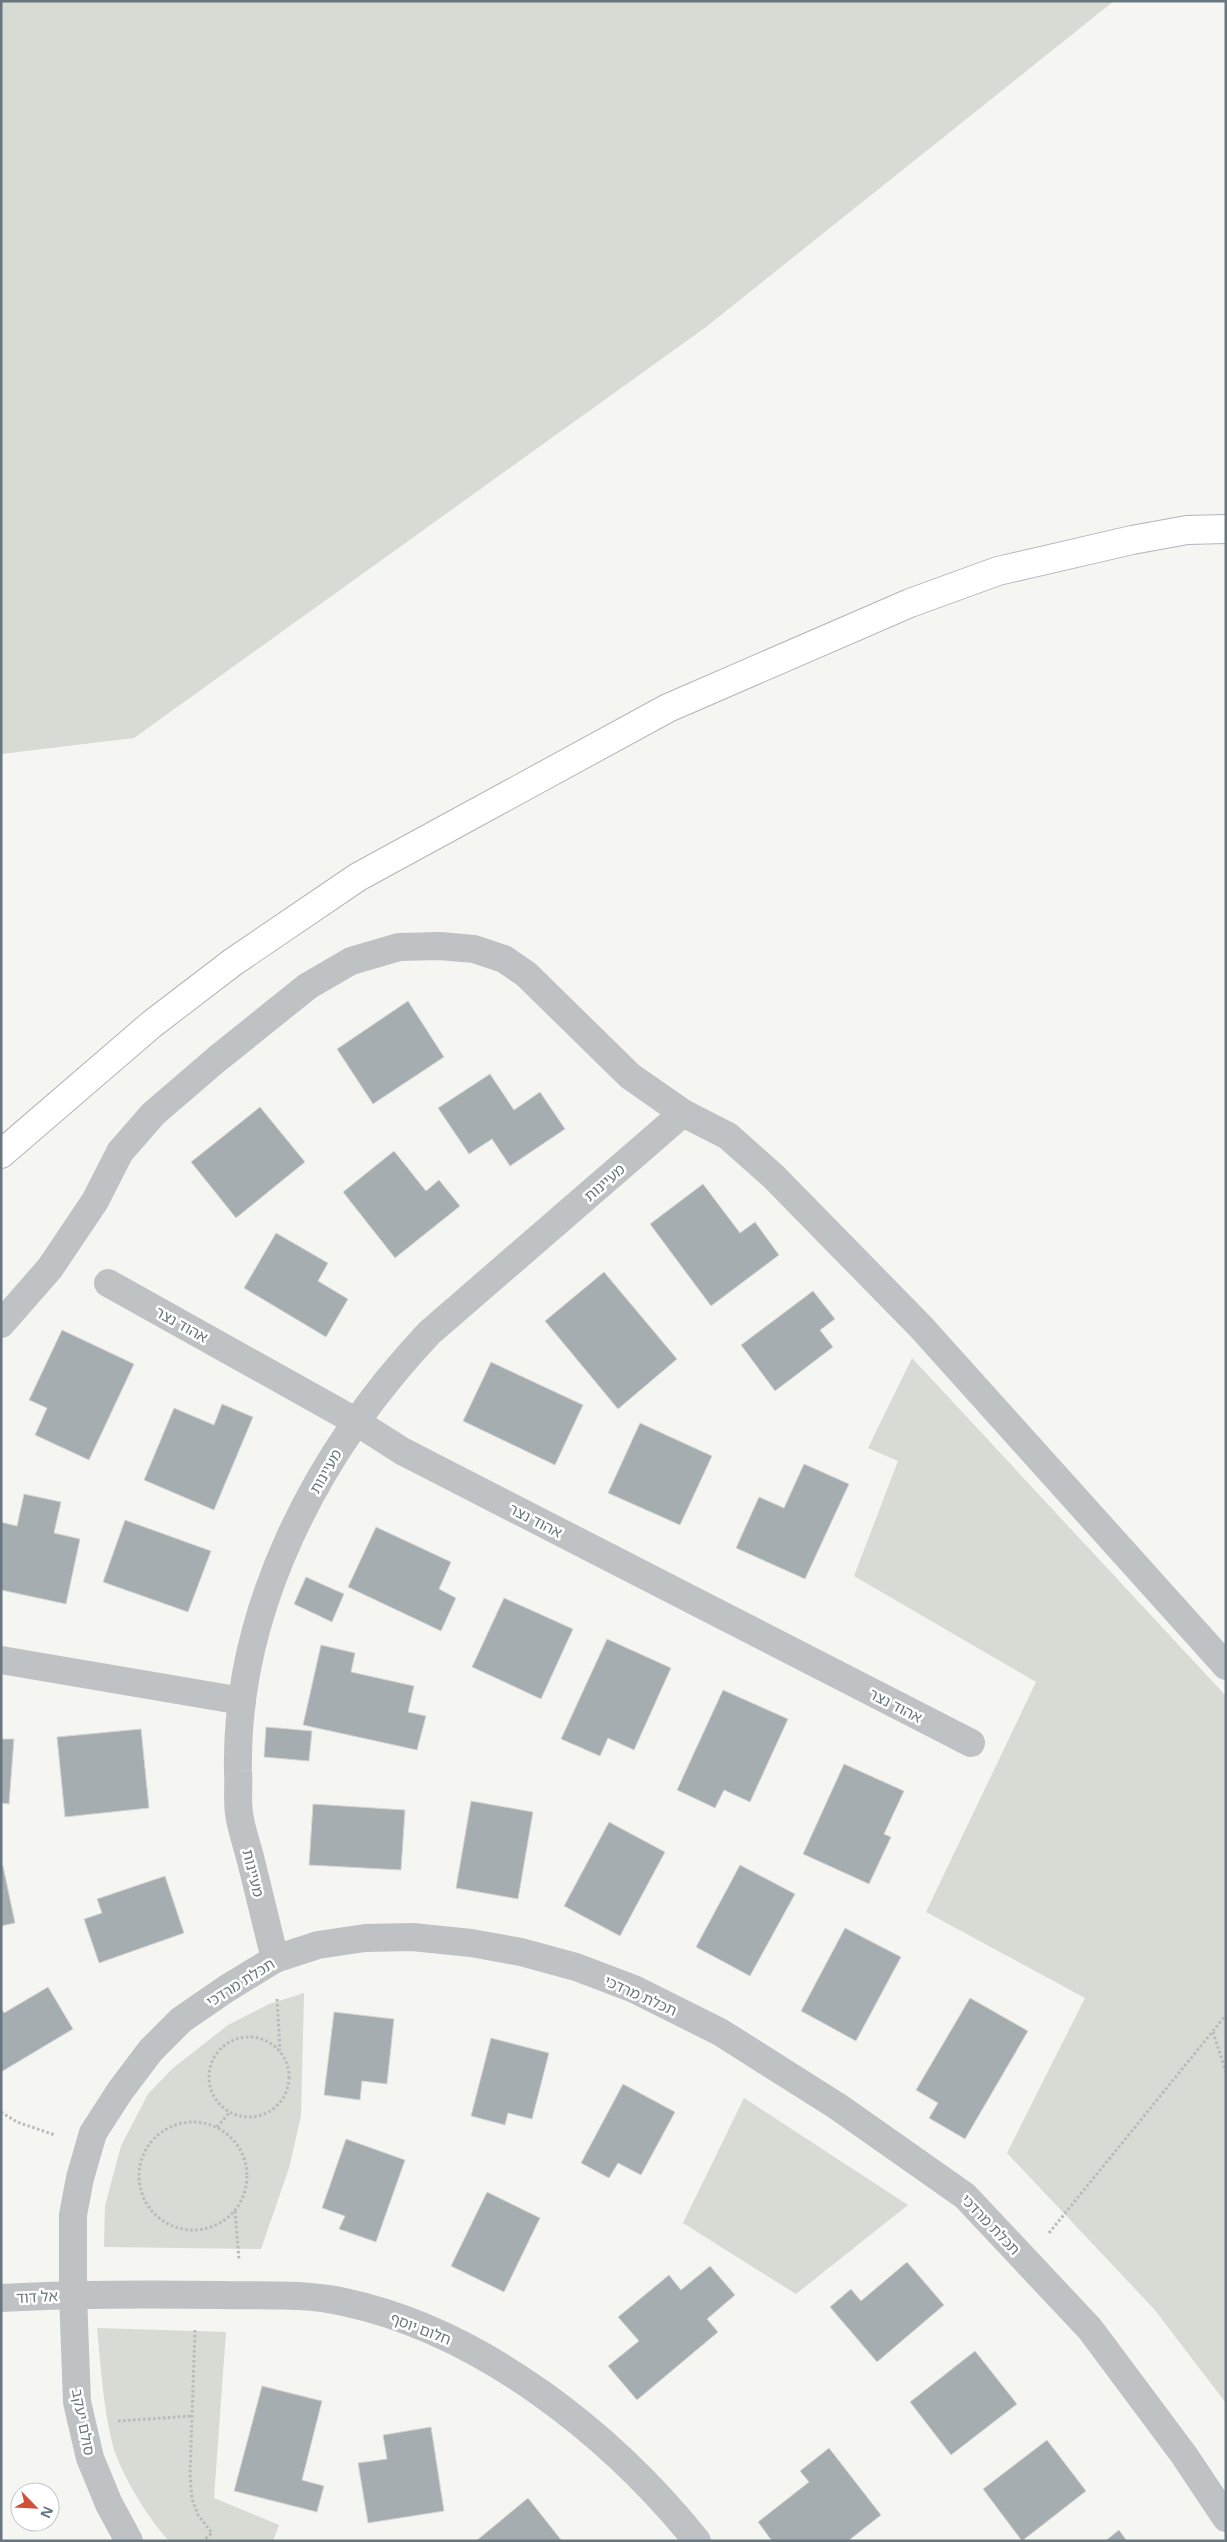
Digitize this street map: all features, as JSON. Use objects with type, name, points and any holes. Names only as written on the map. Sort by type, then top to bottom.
[{"type":"main road","points":[[1,1154],[152,1024],[233,962],[358,877],[668,708],[910,603],[998,571],[1132,540],[1187,530],[1226,529]]},
{"type":"street","points":[[1,1324],[50,1268],[95,1201],[120,1152],[153,1114],[217,1059],[308,986],[351,961],[398,948],[440,946],[474,949],[504,959],[526,974],[630,1076],[683,1114],[728,1136],[774,1177],[921,1327],[1226,1666]]},
{"type":"street","name":"מעיינות","points":[[275,1960],[239,1813],[238,1748],[242,1701],[250,1654],[264,1603],[291,1534],[318,1483],[355,1421],[395,1370],[429,1333],[683,1114]]},
{"type":"street","name":"אהוד נצר","points":[[108,1283],[355,1421],[402,1451],[971,1743]]},
{"type":"street","points":[[1,1660],[242,1701]]},
{"type":"street","name":"תכלת מרדכי","points":[[73,2294],[73,2215],[80,2178],[93,2133],[151,2050],[181,2020],[226,1988],[275,1960],[318,1945],[365,1938],[412,1937],[471,1943],[521,1952],[576,1967],[634,1989],[720,2032],[838,2106],[965,2196],[1090,2329],[1184,2455],[1226,2518]]},
{"type":"street","name":"חלום יוסף","points":[[73,2294],[276,2295],[344,2302],[409,2321],[459,2343],[566,2411],[624,2461],[671,2508],[696,2541]]},
{"type":"street","name":"אל דוד","points":[[1,2298],[73,2294]]},
{"type":"street","name":"סולם יעקב","points":[[73,2294],[77,2402],[90,2458],[109,2504],[129,2541]]},
{"type":"path","points":[[275,1960],[280,2051]]},
{"type":"path","points":[[1026,2260],[1226,2015]]},
{"type":"path","points":[[1213,2031],[1226,2072]]},
{"type":"path","points":[[256,2036],[270,2042],[280,2051],[287,2063],[290,2077],[287,2091],[270,2112],[256,2117],[242,2117],[229,2113],[216,2102],[210,2088],[208,2074],[213,2058],[222,2047],[233,2039],[256,2036]]},
{"type":"path","points":[[1,2112],[17,2122],[89,2147]]},
{"type":"path","points":[[217,2127],[229,2113]]},
{"type":"path","points":[[198,2122],[217,2127],[232,2139],[243,2154],[247,2172],[246,2191],[235,2211],[221,2223],[203,2230],[185,2230],[167,2224],[146,2204],[140,2187],[141,2162],[153,2140],[168,2128],[198,2122]]},
{"type":"path","points":[[235,2211],[242,2295]]},
{"type":"path","points":[[196,2295],[190,2474],[192,2499],[198,2515],[212,2533],[203,2541]]},
{"type":"path","points":[[82,2424],[192,2416]]},
{"type":"shaded area","points":[[1,1],[1114,1],[706,327],[134,738],[1,754]]},
{"type":"shaded area","points":[[912,1358],[1226,1696],[1226,2403],[1154,2309],[1007,2153],[1085,1998],[926,1912],[1036,1682],[854,1576],[898,1461],[868,1448]]},
{"type":"shaded area","points":[[304,1993],[301,2116],[289,2168],[261,2249],[104,2247],[105,2206],[121,2146],[148,2094],[172,2069],[228,2025],[269,2004]]},
{"type":"shaded area","points":[[744,2098],[908,2205],[796,2294],[683,2223]]},
{"type":"shaded area","points":[[97,2328],[226,2332],[214,2498],[279,2525],[273,2541],[169,2541],[161,2532],[144,2509],[129,2483],[113,2446],[105,2402]]},
{"type":"building","points":[[408,1001],[444,1057],[373,1104],[337,1049]]},
{"type":"building","points":[[490,1074],[514,1110],[540,1092],[565,1129],[510,1166],[492,1139],[469,1154],[438,1108]]},
{"type":"building","points":[[260,1107],[305,1162],[236,1218],[191,1162]]},
{"type":"building","points":[[394,1151],[426,1191],[439,1180],[460,1206],[395,1258],[343,1192]]},
{"type":"building","points":[[703,1184],[740,1233],[755,1222],[779,1255],[711,1306],[650,1224]]},
{"type":"building","points":[[276,1233],[328,1263],[318,1281],[348,1299],[326,1337],[244,1288]]},
{"type":"building","points":[[604,1272],[677,1359],[618,1409],[545,1321]]},
{"type":"building","points":[[813,1291],[835,1319],[820,1330],[833,1347],[775,1391],[741,1345]]},
{"type":"building","points":[[62,1330],[134,1364],[89,1460],[35,1435],[47,1408],[29,1400]]},
{"type":"building","points":[[491,1362],[583,1405],[555,1465],[463,1421]]},
{"type":"building","points":[[222,1404],[253,1417],[214,1510],[144,1480],[174,1408],[214,1425]]},
{"type":"building","points":[[640,1423],[712,1456],[680,1525],[608,1493]]},
{"type":"building","points":[[804,1464],[849,1484],[805,1579],[736,1548],[759,1497],[784,1508]]},
{"type":"building","points":[[24,1494],[61,1502],[54,1533],[80,1539],[66,1604],[1,1590],[1,1522],[17,1526]]},
{"type":"building","points":[[125,1520],[211,1551],[188,1612],[103,1582]]},
{"type":"building","points":[[376,1527],[451,1562],[439,1589],[456,1598],[441,1631],[348,1587]]},
{"type":"building","points":[[306,1577],[344,1594],[332,1622],[294,1604]]},
{"type":"building","points":[[504,1598],[573,1629],[541,1699],[472,1667]]},
{"type":"building","points":[[607,1639],[671,1668],[634,1750],[608,1738],[600,1756],[561,1739]]},
{"type":"building","points":[[321,1645],[355,1653],[351,1672],[414,1686],[408,1712],[426,1716],[417,1750],[303,1725]]},
{"type":"building","points":[[723,1690],[788,1719],[750,1802],[724,1790],[715,1808],[677,1790]]},
{"type":"building","points":[[266,1727],[312,1731],[309,1761],[264,1757]]},
{"type":"building","points":[[141,1729],[149,1808],[65,1817],[57,1737]]},
{"type":"building","points":[[1,1739],[14,1739],[9,1804],[1,1803]]},
{"type":"building","points":[[844,1764],[904,1791],[884,1834],[891,1837],[869,1884],[803,1854]]},
{"type":"building","points":[[471,1801],[533,1812],[518,1899],[456,1888]]},
{"type":"building","points":[[313,1804],[405,1810],[401,1870],[309,1865]]},
{"type":"building","points":[[609,1822],[665,1852],[620,1936],[564,1906]]},
{"type":"building","points":[[740,1865],[795,1894],[750,1976],[696,1947]]},
{"type":"building","points":[[3,1866],[15,1923],[1,1926],[1,1867]]},
{"type":"building","points":[[165,1876],[184,1933],[99,1963],[84,1919],[102,1913],[97,1899]]},
{"type":"building","points":[[845,1928],[901,1957],[856,2041],[801,2011]]},
{"type":"building","points":[[48,1987],[73,2029],[1,2072],[1,2008],[4,2013]]},
{"type":"building","points":[[970,1998],[1028,2031],[965,2139],[929,2118],[938,2103],[916,2090]]},
{"type":"building","points":[[334,2012],[394,2019],[387,2084],[362,2081],[360,2100],[324,2095]]},
{"type":"building","points":[[491,2038],[549,2053],[532,2119],[508,2113],[505,2125],[471,2116]]},
{"type":"building","points":[[623,2084],[675,2112],[641,2175],[618,2163],[609,2178],[581,2163]]},
{"type":"building","points":[[346,2139],[405,2160],[376,2242],[339,2229],[345,2216],[322,2208]]},
{"type":"building","points":[[487,2192],[540,2218],[504,2292],[451,2266]]},
{"type":"building","points":[[907,2262],[944,2305],[877,2362],[830,2307],[851,2289],[861,2301]]},
{"type":"building","points":[[710,2266],[735,2295],[707,2319],[718,2332],[637,2400],[608,2366],[639,2341],[618,2317],[669,2275],[681,2290]]},
{"type":"building","points":[[975,2351],[1017,2404],[951,2455],[910,2402]]},
{"type":"building","points":[[262,2386],[322,2401],[302,2480],[324,2486],[317,2512],[234,2491]]},
{"type":"building","points":[[431,2427],[444,2511],[368,2523],[358,2463],[387,2459],[383,2435]]},
{"type":"building","points":[[1047,2440],[1086,2491],[1022,2541],[983,2489]]},
{"type":"building","points":[[829,2448],[881,2515],[848,2541],[772,2541],[758,2522],[809,2482],[800,2471]]},
{"type":"building","points":[[528,2498],[562,2541],[476,2541]]},
{"type":"building","points":[[1119,2530],[1127,2541],[1105,2541]]}]
